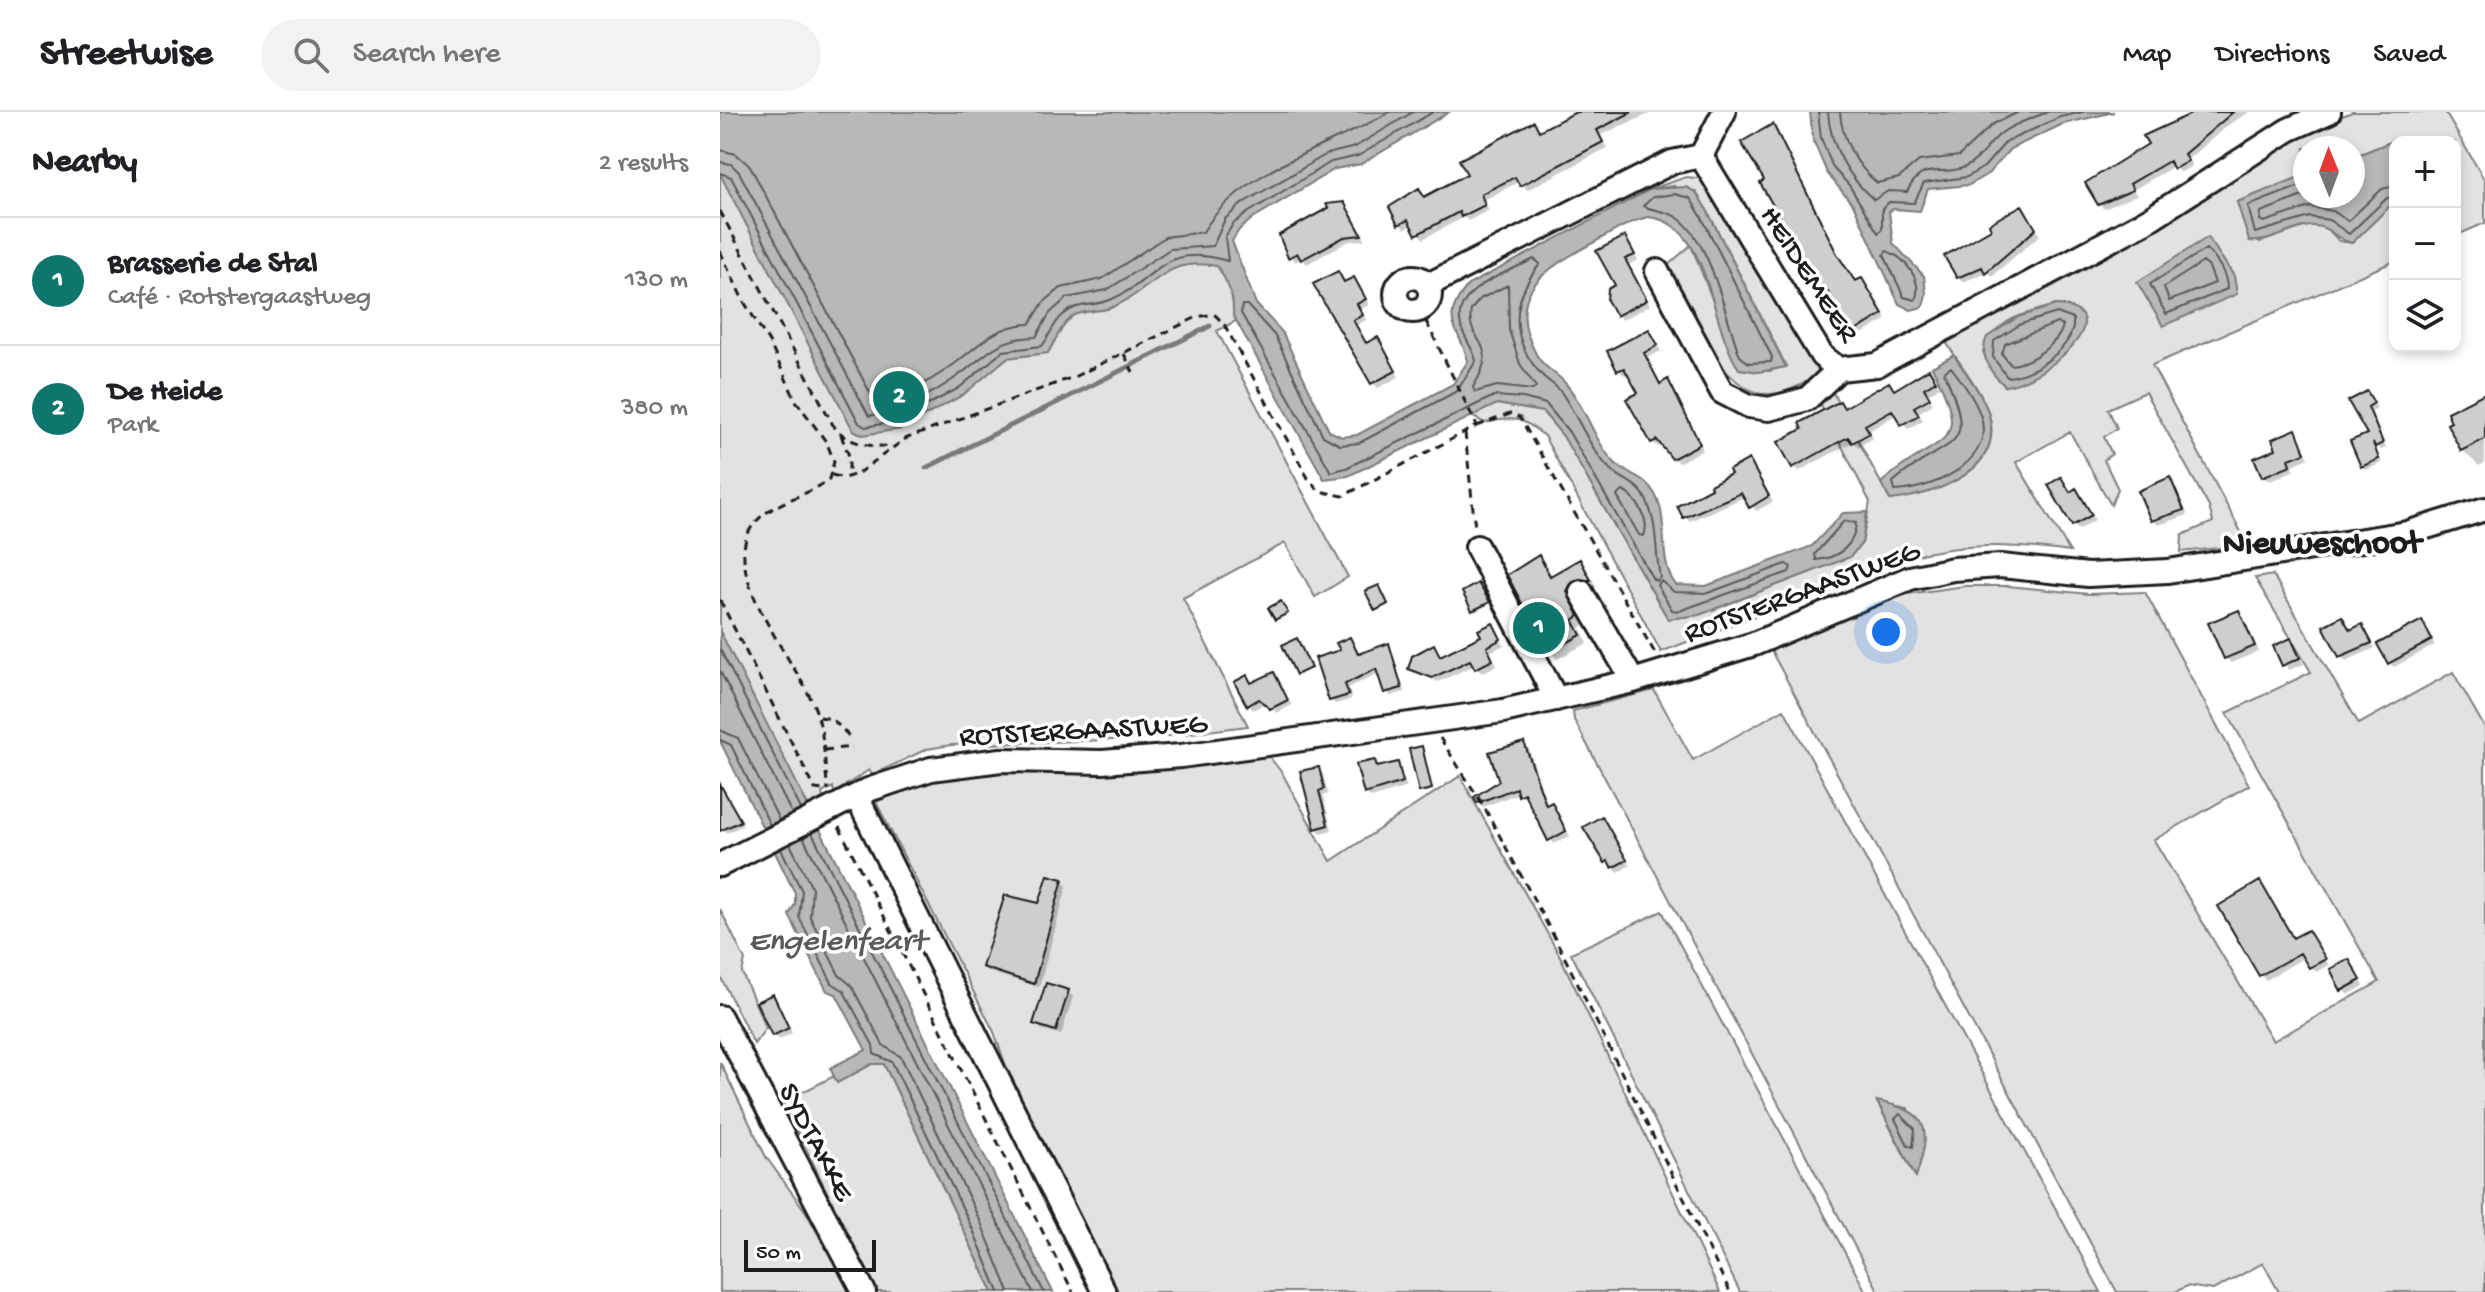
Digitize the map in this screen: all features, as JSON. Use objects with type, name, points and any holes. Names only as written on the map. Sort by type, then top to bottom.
[{"type":"street","points":[[1428,285],[1672,162],[1701,156],[1724,112]]},
{"type":"street","name":"HEIDEMEER","points":[[1701,156],[1822,356],[1839,369],[1877,365],[2148,220],[2288,130],[2329,112]]},
{"type":"street","points":[[1657,271],[1722,392],[1749,406],[1769,409],[1807,399],[1839,369]]},
{"type":"street","points":[[1413,276],[1428,285],[1430,297],[1420,309],[1408,310],[1398,302],[1397,287],[1403,280],[1413,276]]},
{"type":"street","name":"ROTSTERGAASTWEG","points":[[720,865],[826,804],[857,797],[899,778],[970,762],[1102,762],[1181,756],[1503,711],[1633,681],[1754,644],[1910,578],[1953,569],[2001,566],[2088,575],[2168,571],[2407,533],[2485,509]]},
{"type":"street","points":[[1477,547],[1556,699]]},
{"type":"street","points":[[1581,592],[1633,681]]},
{"type":"street","points":[[857,797],[1104,1292]]},
{"type":"street","name":"SYDTAKKE","points":[[720,1017],[864,1292]]},
{"type":"path","points":[[720,211],[771,302],[822,407],[840,434],[849,456],[849,477]]},
{"type":"path","points":[[720,251],[743,300],[770,344],[796,401],[827,443],[834,462],[832,475],[816,488],[756,522],[744,541],[742,554],[754,598],[818,717],[824,750],[826,804]]},
{"type":"path","points":[[1420,309],[1477,426]]},
{"type":"path","points":[[832,475],[849,477],[866,469],[894,445],[987,406],[1082,374],[1197,317],[1214,314],[1224,324],[1308,478],[1319,491],[1331,496],[1343,496],[1477,426],[1510,414],[1520,418],[1665,671]]},
{"type":"path","points":[[1123,353],[1133,372]]},
{"type":"path","points":[[1465,433],[1477,547]]},
{"type":"path","points":[[840,434],[861,444],[894,445]]},
{"type":"path","points":[[720,600],[1073,1292]]},
{"type":"path","points":[[818,717],[832,719],[849,736]]},
{"type":"path","points":[[1430,721],[1483,805],[1559,946],[1730,1292]]},
{"type":"path","points":[[824,750],[852,747]]},
{"type":"shaded area","points":[[720,112],[1201,112],[1245,316],[1217,331],[1348,577],[1315,597],[1285,543],[1183,598],[1248,726],[1143,739],[951,745],[927,749],[872,775],[869,770],[834,793],[833,787],[822,793],[823,798],[808,806],[720,639]]},
{"type":"shaded area","points":[[2352,112],[2445,112],[2459,136],[2389,136],[2389,143],[2365,152],[2365,136],[2293,136]]},
{"type":"shaded area","points":[[2293,136],[2293,180],[2237,202],[2260,242],[2310,225],[2326,227],[2339,241],[2352,243],[2389,207],[2389,264],[2152,365],[2248,545],[2181,552],[2182,535],[2213,522],[2209,507],[2145,392],[2108,409],[2117,428],[2104,437],[2112,454],[2104,460],[2118,489],[2111,505],[2070,432],[2016,462],[2070,552],[1987,546],[1947,549],[1905,558],[1661,652],[1544,436],[1517,420],[1485,423],[1469,415],[1497,404],[1543,412],[1563,436],[1668,619],[1699,615],[1850,557],[1862,543],[1870,502],[1817,397],[1831,389],[1890,500],[1923,494],[1958,480],[1984,456],[1990,441],[1991,423],[1979,392],[1946,342],[2116,249]],"holes":[[[2056,305],[2065,306],[2005,386],[1983,352],[1989,340],[2012,319]]]},
{"type":"shaded area","points":[[2461,140],[2485,181],[2485,223],[2461,233]]},
{"type":"shaded area","points":[[1686,177],[1706,179],[1822,374],[1783,392],[1762,393],[1743,386],[1726,371],[1711,351],[1667,266],[1691,245],[1739,368],[1770,371],[1786,366],[1707,210],[1674,186],[1651,189]]},
{"type":"shaded area","points":[[2273,575],[2359,724],[2453,672],[2485,728],[2485,1292],[2279,1292],[2263,1263],[2213,1290],[2187,1286],[2175,1292],[2117,1292],[1769,647],[1907,594],[1965,586],[2008,586],[2089,594],[2145,592],[2249,785],[2154,840],[2273,1041],[2379,982],[2227,713],[2311,672],[2255,578]]},
{"type":"shaded area","points":[[1654,690],[1693,760],[1784,709],[2101,1292],[1879,1292],[1574,720],[1573,711]],"holes":[[[1877,1102],[1908,1108],[1916,1176]]]},
{"type":"shaded area","points":[[1265,751],[1282,773],[1331,861],[1460,776],[1561,958],[1720,1292],[1114,1292],[1014,1089],[994,1032],[876,802],[936,777],[963,772]]},
{"type":"shaded area","points":[[720,909],[745,960],[742,973],[766,1028],[754,1044],[720,976]]},
{"type":"shaded area","points":[[1662,911],[1866,1292],[1740,1292],[1571,953]]},
{"type":"shaded area","points":[[720,1062],[766,1157],[806,1212],[849,1292],[720,1292]]},
{"type":"shaded area","points":[[872,1064],[884,1064],[993,1292],[876,1292],[783,1102],[834,1076],[838,1082]]},
{"type":"water","points":[[720,112],[1449,112],[1361,164],[1335,169],[1253,218],[1232,241],[1256,304],[1282,332],[1329,431],[1342,437],[1357,435],[1453,384],[1468,361],[1452,316],[1459,297],[1468,285],[1651,189],[1686,187],[1696,192],[1707,210],[1786,367],[1759,372],[1739,369],[1729,350],[1697,256],[1685,237],[1669,223],[1648,217],[1620,228],[1575,253],[1545,273],[1534,285],[1524,314],[1536,354],[1573,393],[1607,454],[1621,468],[1645,482],[1654,493],[1660,505],[1669,573],[1676,585],[1706,586],[1812,546],[1843,513],[1867,512],[1862,543],[1850,557],[1699,615],[1668,619],[1563,436],[1543,412],[1497,404],[1348,476],[1324,479],[1233,315],[1230,289],[1224,278],[1217,266],[1199,264],[1172,270],[1113,307],[1072,317],[1048,353],[1007,358],[963,395],[901,429],[863,435],[853,430],[720,174]]},
{"type":"water","points":[[1810,112],[2114,112],[2063,124],[2010,149],[1989,173],[1969,185],[1928,189],[1920,211],[1893,209],[1889,212],[1893,243],[1924,276],[1926,294],[1923,307],[1911,310],[1899,304],[1854,206],[1827,173],[1813,140]]},
{"type":"water","points":[[2389,143],[2389,207],[2352,243],[2318,226],[2304,227],[2266,240],[2249,241],[2237,202],[2293,180],[2293,208],[2365,208],[2365,152]]},
{"type":"water","points":[[2208,237],[2234,276],[2237,294],[2163,326],[2137,282]]},
{"type":"water","points":[[2056,305],[2076,310],[2084,320],[2082,332],[2057,361],[2021,382],[2005,386],[1987,364],[1984,351],[1987,337],[2018,317]]},
{"type":"water","points":[[1954,355],[1988,411],[1990,439],[1984,455],[1959,479],[1924,493],[1890,500],[1881,483],[1933,447],[1950,428],[1945,395],[1932,367]]},
{"type":"water","name":"Engelenfeart","points":[[720,631],[1053,1292],[993,1292],[884,1064],[872,1064],[837,1083],[830,1068],[866,1050],[836,994],[827,991],[789,915],[795,904],[795,893],[720,741]]},
{"type":"water","points":[[1877,1101],[1908,1110],[1922,1124],[1924,1146],[1916,1177]]},
{"type":"building","points":[[1576,112],[1632,112],[1597,130],[1603,142],[1520,186],[1515,177],[1481,194],[1485,205],[1461,217],[1459,212],[1416,235],[1408,220],[1398,225],[1389,207],[1419,188],[1424,197],[1467,174],[1459,160],[1534,121],[1539,131]]},
{"type":"building","points":[[2195,112],[2233,112],[2184,154],[2188,161],[2174,169],[2169,161],[2130,184],[2133,190],[2098,205],[2085,183],[2148,144],[2143,136]]},
{"type":"building","points":[[1773,124],[1837,254],[1855,281],[1862,278],[1883,314],[1852,333],[1826,289],[1820,293],[1793,250],[1781,228],[1785,226],[1760,183],[1764,180],[1741,142]]},
{"type":"building","points":[[1344,202],[1362,235],[1344,237],[1301,260],[1297,253],[1288,258],[1279,235],[1328,208],[1326,204]]},
{"type":"building","points":[[2022,205],[2036,229],[1985,273],[1982,267],[1957,278],[1944,256],[1991,229],[1989,224]]},
{"type":"building","points":[[1625,236],[1635,255],[1625,259],[1647,300],[1616,316],[1607,300],[1608,289],[1615,285],[1596,251]]},
{"type":"building","points":[[1338,271],[1344,282],[1354,277],[1366,299],[1357,304],[1363,315],[1353,320],[1366,343],[1378,337],[1396,371],[1371,384],[1313,284]]},
{"type":"building","points":[[1649,329],[1658,345],[1644,353],[1660,384],[1668,379],[1700,444],[1672,459],[1657,440],[1651,443],[1626,399],[1638,393],[1624,368],[1617,371],[1607,351]]},
{"type":"building","points":[[1929,369],[1936,381],[1924,388],[1930,398],[1914,407],[1919,415],[1901,425],[1892,410],[1865,425],[1870,433],[1852,443],[1848,437],[1792,468],[1778,442],[1802,429],[1799,423],[1840,401],[1844,408],[1889,382],[1894,390]]},
{"type":"building","points":[[2367,391],[2374,403],[2368,407],[2383,443],[2375,447],[2373,443],[2379,459],[2361,467],[2350,441],[2367,434],[2348,401]]},
{"type":"building","points":[[2485,393],[2485,439],[2461,451],[2447,424],[2451,422],[2447,412]]},
{"type":"building","points":[[2296,429],[2305,453],[2289,459],[2291,465],[2262,477],[2254,458],[2276,449],[2272,439]]},
{"type":"building","points":[[1749,459],[1769,496],[1749,508],[1741,493],[1683,518],[1677,506],[1711,488],[1710,485],[1731,474],[1729,470]]},
{"type":"building","points":[[2061,477],[2070,492],[2076,488],[2092,515],[2072,526],[2048,485]]},
{"type":"building","points":[[2170,477],[2184,510],[2151,521],[2138,491]]},
{"type":"building","points":[[1539,555],[1550,576],[1580,559],[1591,580],[1575,580],[1567,591],[1579,616],[1573,620],[1581,635],[1548,653],[1507,575]]},
{"type":"building","points":[[1478,583],[1490,602],[1472,611],[1462,592]]},
{"type":"building","points":[[1379,585],[1388,604],[1375,611],[1365,591]]},
{"type":"building","points":[[1281,601],[1288,613],[1275,620],[1268,608]]},
{"type":"building","points":[[2239,610],[2255,646],[2224,659],[2208,623]]},
{"type":"building","points":[[2342,616],[2350,630],[2362,624],[2372,643],[2339,657],[2323,626]]},
{"type":"building","points":[[2422,620],[2432,640],[2388,664],[2377,644]]},
{"type":"building","points":[[1493,623],[1501,639],[1487,647],[1493,660],[1475,669],[1470,660],[1432,678],[1408,669],[1412,656],[1434,644],[1440,656],[1481,636],[1478,630]]},
{"type":"building","points":[[1350,637],[1358,654],[1389,643],[1402,688],[1384,693],[1376,669],[1345,684],[1349,695],[1329,701],[1315,658],[1340,650],[1336,643]]},
{"type":"building","points":[[1297,638],[1311,668],[1296,675],[1282,645]]},
{"type":"building","points":[[2291,638],[2300,658],[2282,666],[2273,646]]},
{"type":"building","points":[[1274,672],[1288,700],[1270,709],[1259,699],[1247,706],[1234,682],[1247,675],[1251,683]]},
{"type":"building","points":[[1524,742],[1546,805],[1552,802],[1566,831],[1548,841],[1524,793],[1518,796],[1516,788],[1477,803],[1474,797],[1499,781],[1489,752]]},
{"type":"building","points":[[1422,746],[1432,789],[1419,792],[1409,749]]},
{"type":"building","points":[[1375,760],[1377,767],[1398,762],[1403,782],[1364,794],[1356,764]]},
{"type":"building","points":[[1319,767],[1324,789],[1319,791],[1328,825],[1315,829],[1300,771]]},
{"type":"building","points":[[720,784],[741,821],[720,831]]},
{"type":"building","points":[[1602,816],[1627,860],[1612,868],[1608,861],[1605,863],[1583,827]]},
{"type":"building","points":[[1048,875],[1063,879],[1034,984],[982,967],[1005,895],[1039,903]]},
{"type":"building","points":[[2260,881],[2293,938],[2308,930],[2326,959],[2309,968],[2300,953],[2259,976],[2218,906]]},
{"type":"building","points":[[2349,959],[2361,980],[2341,991],[2330,969]]},
{"type":"building","points":[[1046,983],[1069,990],[1056,1031],[1033,1024]]},
{"type":"building","points":[[773,994],[789,1028],[772,1036],[756,1002]]},
{"type":"waterway","points":[[926,468],[1210,326]]},
{"type":"place","name":"De Heide","points":[[899,397]]},
{"type":"place","name":"Brasserie de Stal","points":[[1539,628]]},
{"type":"district","name":"Nieuweschoot","points":[[2322,540]]}]
